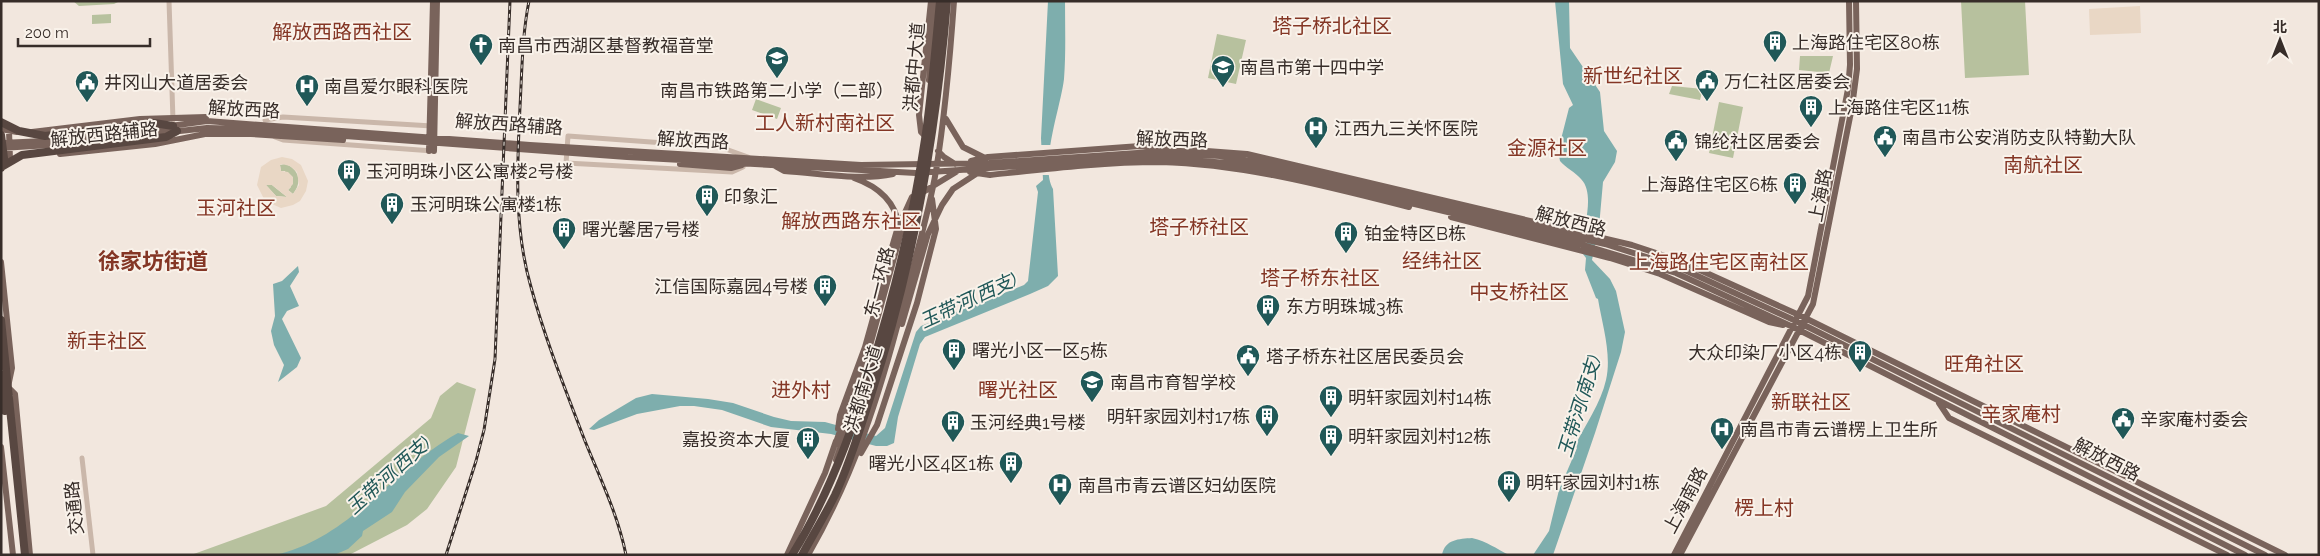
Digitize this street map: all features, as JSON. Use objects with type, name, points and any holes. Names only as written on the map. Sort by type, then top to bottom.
[{"type":"highway","name":"东一环路","points":[[789,555],[809,527],[829,487],[846,445],[882,334],[899,273],[926,134],[940,1]]},
{"type":"highway","name":"东一环路","points":[[802,555],[835,494],[854,449],[880,367],[903,284],[928,169],[941,78],[947,1]]},
{"type":"highway","points":[[1,122],[19,131],[46,136],[154,123],[174,125],[166,138],[22,155],[2,165]]},
{"type":"highway","points":[[2,165],[5,133]]},
{"type":"highway","points":[[1,320],[3,386],[21,555]]},
{"type":"highway","points":[[3,386],[25,555]]},
{"type":"main road","points":[[433,1],[433,126]]},
{"type":"main road","points":[[431,151],[437,1]]},
{"type":"main road","points":[[931,1],[919,115],[921,132],[944,158],[960,167],[981,172],[1126,160],[1188,161],[1286,173]]},
{"type":"main road","name":"洪都中大道","points":[[916,169],[927,105],[936,1]]},
{"type":"main road","points":[[773,165],[784,171],[881,176],[905,172],[925,161],[937,147],[943,136],[955,1]]},
{"type":"main road","name":"洪都中大道","points":[[936,169],[950,60],[955,1]]},
{"type":"main road","name":"上海路","points":[[1796,321],[1808,296],[1844,111],[1850,65],[1849,1]]},
{"type":"main road","name":"上海路","points":[[1803,325],[1816,297],[1852,107],[1856,70],[1856,1]]},
{"type":"main road","name":"解放西路辅路","points":[[1,129],[5,133],[33,132],[140,120],[174,125],[206,117],[265,120],[750,161]]},
{"type":"main road","points":[[205,134],[218,125],[206,117]]},
{"type":"main road","points":[[242,119],[230,126],[244,134]]},
{"type":"main road","points":[[946,119],[964,147],[979,156],[997,160]]},
{"type":"main road","name":"解放西路","points":[[1,143],[67,140],[207,121],[218,125],[230,126],[750,161],[916,169]]},
{"type":"main road","name":"解放西路","points":[[1,148],[67,144],[174,125]]},
{"type":"main road","points":[[5,133],[10,159]]},
{"type":"main road","name":"解放西路辅路","points":[[2,165],[10,159],[156,144],[205,134],[269,135],[731,168],[750,161]]},
{"type":"main road","points":[[957,167],[990,175],[1031,162],[1064,160],[1140,146],[1247,154],[1580,241]]},
{"type":"main road","points":[[838,444],[868,353],[900,236],[913,201],[922,192],[966,167],[997,160],[1075,153],[1112,154]]},
{"type":"main road","name":"解放西路","points":[[1064,160],[1112,154],[1187,153],[1251,161],[1298,170],[1580,241],[1609,255],[1676,273],[1796,321],[1938,402],[2245,555]]},
{"type":"main road","points":[[957,167],[988,157],[1031,162],[1064,160],[1160,162],[1220,166],[1256,172],[1446,216],[1580,241],[1604,241],[1632,245],[1680,262],[1796,321]]},
{"type":"main road","name":"解放西路","points":[[1064,160],[1130,157],[1188,158],[1239,164],[1286,173],[1580,241]]},
{"type":"main road","name":"解放西路","points":[[750,161],[773,165],[916,169],[957,167]]},
{"type":"main road","name":"洪都南大道","points":[[789,555],[827,486],[838,444],[850,420],[876,342],[896,272],[916,169]]},
{"type":"main road","name":"洪都南大道","points":[[807,555],[841,494],[860,453],[896,333],[936,169]]},
{"type":"main road","points":[[860,453],[916,280],[928,234],[942,205],[953,189],[964,180],[981,172]]},
{"type":"main road","points":[[848,175],[872,185],[890,201],[897,218],[900,236]]},
{"type":"main road","points":[[860,453],[877,425],[917,303],[936,229],[931,193]]},
{"type":"main road","points":[[838,444],[840,415],[865,347],[897,230],[912,197]]},
{"type":"main road","points":[[1,262],[12,368],[3,386],[15,394],[30,555]]},
{"type":"main road","name":"上海南路","points":[[1674,555],[1796,321]]},
{"type":"main road","name":"解放西路","points":[[1803,325],[2265,555]]},
{"type":"main road","points":[[1803,325],[2285,555]]},
{"type":"main road","name":"上海南路","points":[[1680,555],[1803,325]]},
{"type":"main road","points":[[1938,402],[1949,418],[2227,555]]},
{"type":"main road","points":[[1,447],[13,555]]},
{"type":"street","points":[[169,1],[174,125]]},
{"type":"street","name":"解放西路辅路","points":[[265,120],[283,117],[433,126]]},
{"type":"street","name":"解放西路辅路","points":[[269,135],[283,140],[431,151]]},
{"type":"street","points":[[568,136],[720,147],[750,161],[732,172],[566,163],[568,136]]},
{"type":"street","name":"交通路","points":[[82,458],[93,555]]},
{"type":"green space","points":[[73,1],[120,1],[114,4],[79,6]]},
{"type":"green space","points":[[1961,1],[2025,1],[2029,75],[1965,78]]},
{"type":"green space","points":[[111,14],[111,23],[92,24],[92,15]]},
{"type":"green space","points":[[1217,34],[1246,40],[1236,84],[1208,78]]},
{"type":"green space","points":[[1800,56],[1833,56],[1829,73],[1799,70]]},
{"type":"green space","points":[[1672,86],[1703,89],[1700,100],[1669,94]]},
{"type":"green space","points":[[756,99],[781,108],[777,119],[752,110]]},
{"type":"green space","points":[[1719,102],[1743,107],[1733,158],[1709,153]]},
{"type":"green space","points":[[285,164],[294,169],[298,177],[298,185],[293,194],[288,190],[291,187],[285,171],[281,171],[280,165]]},
{"type":"green space","points":[[266,185],[272,185],[287,197],[276,196]]},
{"type":"green space","points":[[457,382],[476,389],[456,467],[427,509],[407,525],[349,555],[191,555],[326,506],[431,418],[440,396]]},
{"type":"shaded area","points":[[2140,6],[2141,33],[2090,35],[2089,9]]},
{"type":"shaded area","points":[[282,157],[292,159],[301,165],[308,181],[306,191],[300,201],[281,208],[265,201],[257,185],[261,167],[271,160]],"holes":[[[280,165],[290,166],[297,172],[299,185],[293,194],[288,190],[293,184],[293,177],[288,172],[281,171]],[[266,185],[272,185],[287,197],[276,196]]]},
{"type":"water","points":[[1048,1],[1065,1],[1064,79],[1052,135],[1048,165],[1049,178],[1053,189],[1058,276],[1048,286],[925,337],[920,344],[898,417],[894,443],[887,446],[876,446],[831,434],[771,427],[722,410],[694,406],[680,406],[637,414],[594,430],[589,429],[599,420],[636,398],[652,394],[733,403],[791,421],[825,422],[876,436],[885,428],[916,332],[921,326],[1024,285],[1028,281],[1038,192],[1036,186],[1043,180],[1041,138]]},
{"type":"water","points":[[1555,1],[1569,1],[1570,48],[1600,92],[1604,131],[1617,151],[1615,162],[1603,182],[1599,227],[1592,260],[1610,279],[1616,291],[1625,332],[1621,352],[1595,433],[1553,555],[1533,555],[1549,531],[1559,490],[1577,448],[1575,446],[1604,389],[1608,370],[1606,339],[1598,299],[1585,270],[1586,258],[1583,254],[1593,224],[1586,221],[1588,194],[1584,183],[1579,177],[1560,161],[1558,151],[1569,108],[1573,105],[1563,84]]},
{"type":"water","points":[[298,266],[299,272],[290,286],[299,306],[287,311],[282,319],[301,358],[297,367],[278,382],[284,365],[274,345],[271,331],[275,316],[273,284],[282,281]]},
{"type":"water","points":[[458,433],[469,436],[439,457],[405,492],[392,512],[363,531],[362,536],[348,549],[334,555],[275,555],[301,547],[349,519],[413,465]]},
{"type":"water","points":[[1472,538],[1487,543],[1509,555],[1442,555],[1449,543]]},
{"type":"pier","points":[[1039,145],[1054,145],[1052,175],[1040,175]]},
{"type":"railway","points":[[446,555],[484,430],[495,359],[510,1]]},
{"type":"railway","points":[[529,1],[525,27],[519,130],[518,198],[522,243],[526,265],[549,345],[613,511],[626,555]]},
{"type":"place","name":"上海路住宅区80栋","points":[[1775,63]]},
{"type":"place","name":"南昌市西湖区基督教福音堂","points":[[481,66]]},
{"type":"place","name":"南昌市铁路第二小学（二部）","points":[[777,79]]},
{"type":"place","name":"南昌市第十四中学","points":[[1223,88]]},
{"type":"place","name":"万仁社区居委会","points":[[1707,102]]},
{"type":"place","name":"井冈山大道居委会","points":[[87,103]]},
{"type":"place","name":"南昌爱尔眼科医院","points":[[307,107]]},
{"type":"place","name":"上海路住宅区11栋","points":[[1811,128]]},
{"type":"place","name":"江西九三关怀医院","points":[[1316,149]]},
{"type":"place","name":"南昌市公安消防支队特勤大队","points":[[1885,158]]},
{"type":"place","name":"锦纶社区居委会","points":[[1676,162]]},
{"type":"place","name":"玉河明珠小区公寓楼2号楼","points":[[349,192]]},
{"type":"place","name":"上海路住宅区6栋","points":[[1795,205]]},
{"type":"place","name":"印象汇","points":[[707,217]]},
{"type":"place","name":"玉河明珠公寓楼1栋","points":[[392,225]]},
{"type":"place","name":"曙光馨居7号楼","points":[[564,250]]},
{"type":"place","name":"铂金特区B栋","points":[[1346,254]]},
{"type":"place","name":"江信国际嘉园4号楼","points":[[825,307]]},
{"type":"place","name":"东方明珠城3栋","points":[[1268,327]]},
{"type":"place","name":"曙光小区一区5栋","points":[[954,371]]},
{"type":"place","name":"大众印染厂小区4栋","points":[[1860,373]]},
{"type":"place","name":"塔子桥东社区居民委员会","points":[[1248,377]]},
{"type":"place","name":"南昌市育智学校","points":[[1092,403]]},
{"type":"place","name":"明轩家园刘村14栋","points":[[1331,418]]},
{"type":"place","name":"明轩家园刘村17栋","points":[[1267,437]]},
{"type":"place","name":"辛家庵村委会","points":[[2123,440]]},
{"type":"place","name":"玉河经典1号楼","points":[[953,443]]},
{"type":"place","name":"南昌市青云谱楞上卫生所","points":[[1722,450]]},
{"type":"place","name":"明轩家园刘村12栋","points":[[1331,457]]},
{"type":"place","name":"嘉投资本大厦","points":[[808,460]]},
{"type":"place","name":"曙光小区4区1栋","points":[[1011,484]]},
{"type":"place","name":"明轩家园刘村1栋","points":[[1509,503]]},
{"type":"place","name":"南昌市青云谱区妇幼医院","points":[[1060,506]]},
{"type":"district","name":"塔子桥北社区","points":[[1332,26]]},
{"type":"district","name":"解放西路西社区","points":[[342,32]]},
{"type":"district","name":"新世纪社区","points":[[1633,76]]},
{"type":"district","name":"工人新村南社区","points":[[825,123]]},
{"type":"district","name":"金源社区","points":[[1547,148]]},
{"type":"district","name":"南航社区","points":[[2043,165]]},
{"type":"district","name":"玉河社区","points":[[236,208]]},
{"type":"district","name":"解放西路东社区","points":[[851,221]]},
{"type":"district","name":"塔子桥社区","points":[[1199,227]]},
{"type":"district","name":"徐家坊街道","points":[[153,261]]},
{"type":"district","name":"经纬社区","points":[[1442,261]]},
{"type":"district","name":"上海路住宅区南社区","points":[[1719,262]]},
{"type":"district","name":"塔子桥东社区","points":[[1320,278]]},
{"type":"district","name":"中支桥社区","points":[[1519,292]]},
{"type":"district","name":"新丰社区","points":[[107,341]]},
{"type":"district","name":"旺角社区","points":[[1984,364]]},
{"type":"district","name":"进外村","points":[[801,390]]},
{"type":"district","name":"曙光社区","points":[[1018,390]]},
{"type":"district","name":"新联社区","points":[[1811,402]]},
{"type":"district","name":"辛家庵村","points":[[2021,414]]},
{"type":"district","name":"楞上村","points":[[1764,508]]},
{"type":"water label","name":"玉带河(西支)","points":[[968,300]]},
{"type":"water label","name":"玉带河(南支)","points":[[1579,406]]},
{"type":"water label","name":"玉带河(西支)","points":[[388,475]]}]
